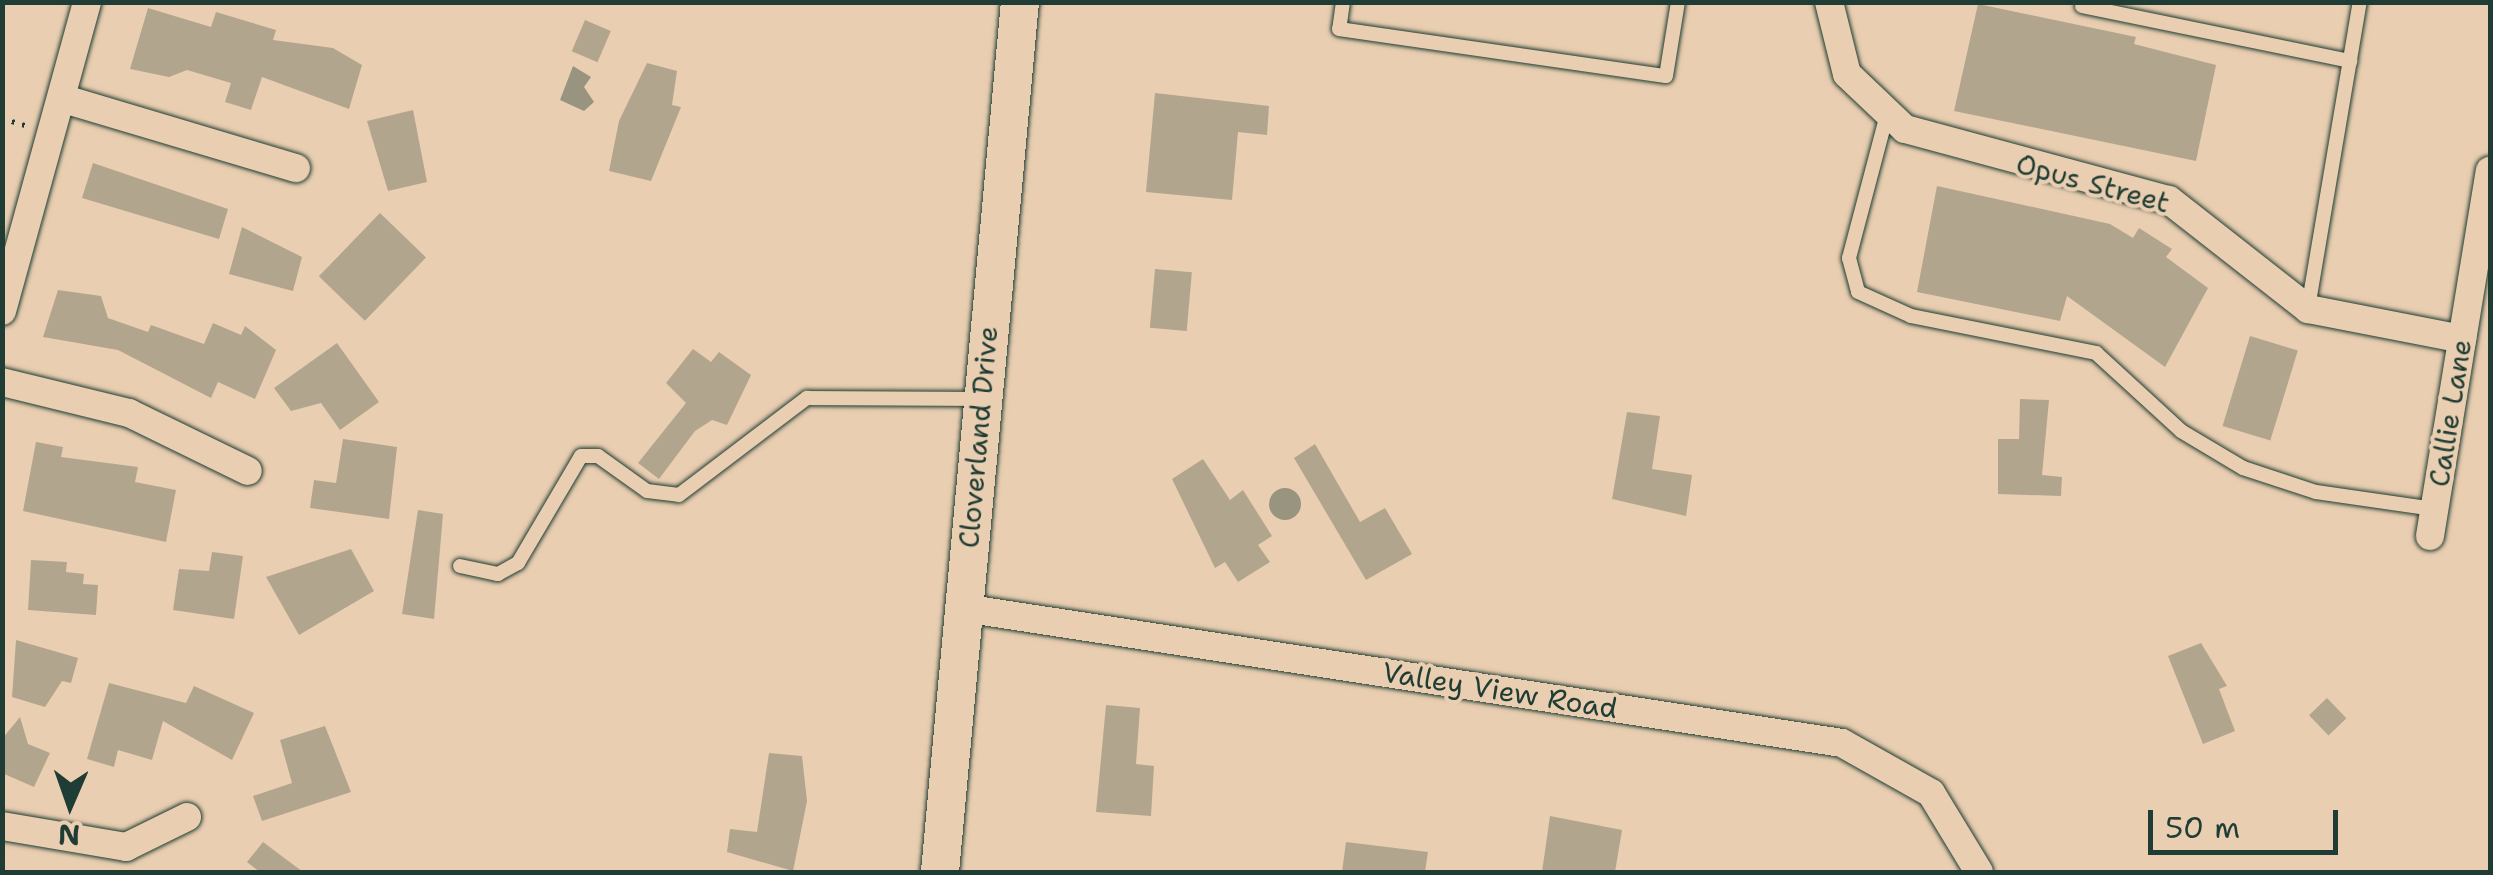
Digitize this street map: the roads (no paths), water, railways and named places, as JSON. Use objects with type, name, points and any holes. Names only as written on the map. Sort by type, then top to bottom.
[{"type":"street","points":[[2,311],[64,99],[87,2]]},
{"type":"street","name":"Cloverland Drive","points":[[940,872],[1020,2]]},
{"type":"street","name":"Opus Street","points":[[1829,2],[1846,74],[1886,118],[1933,144],[2169,200],[2308,308],[2462,339]]},
{"type":"street","points":[[64,99],[296,168]]},
{"type":"street","name":"Callie Lane","points":[[2432,523],[2490,171]]},
{"type":"street","points":[[2,382],[128,414],[248,471]]},
{"type":"street","name":"Valley View Road","points":[[963,608],[1842,743],[1931,792],[1980,872]]},
{"type":"street","points":[[2,826],[126,847],[187,817]]},
{"type":"lane","points":[[1343,2],[1339,29],[1666,76],[1678,2]]},
{"type":"lane","points":[[2308,308],[2360,2]]},
{"type":"lane","points":[[2082,6],[2350,61]]},
{"type":"lane","points":[[1886,118],[1849,258],[1858,292],[1911,316],[2096,352],[2181,431],[2258,474],[2432,523]]},
{"type":"lane","points":[[460,566],[498,574],[518,562],[581,456],[598,456],[646,491],[678,495],[807,398],[982,400]]}]
